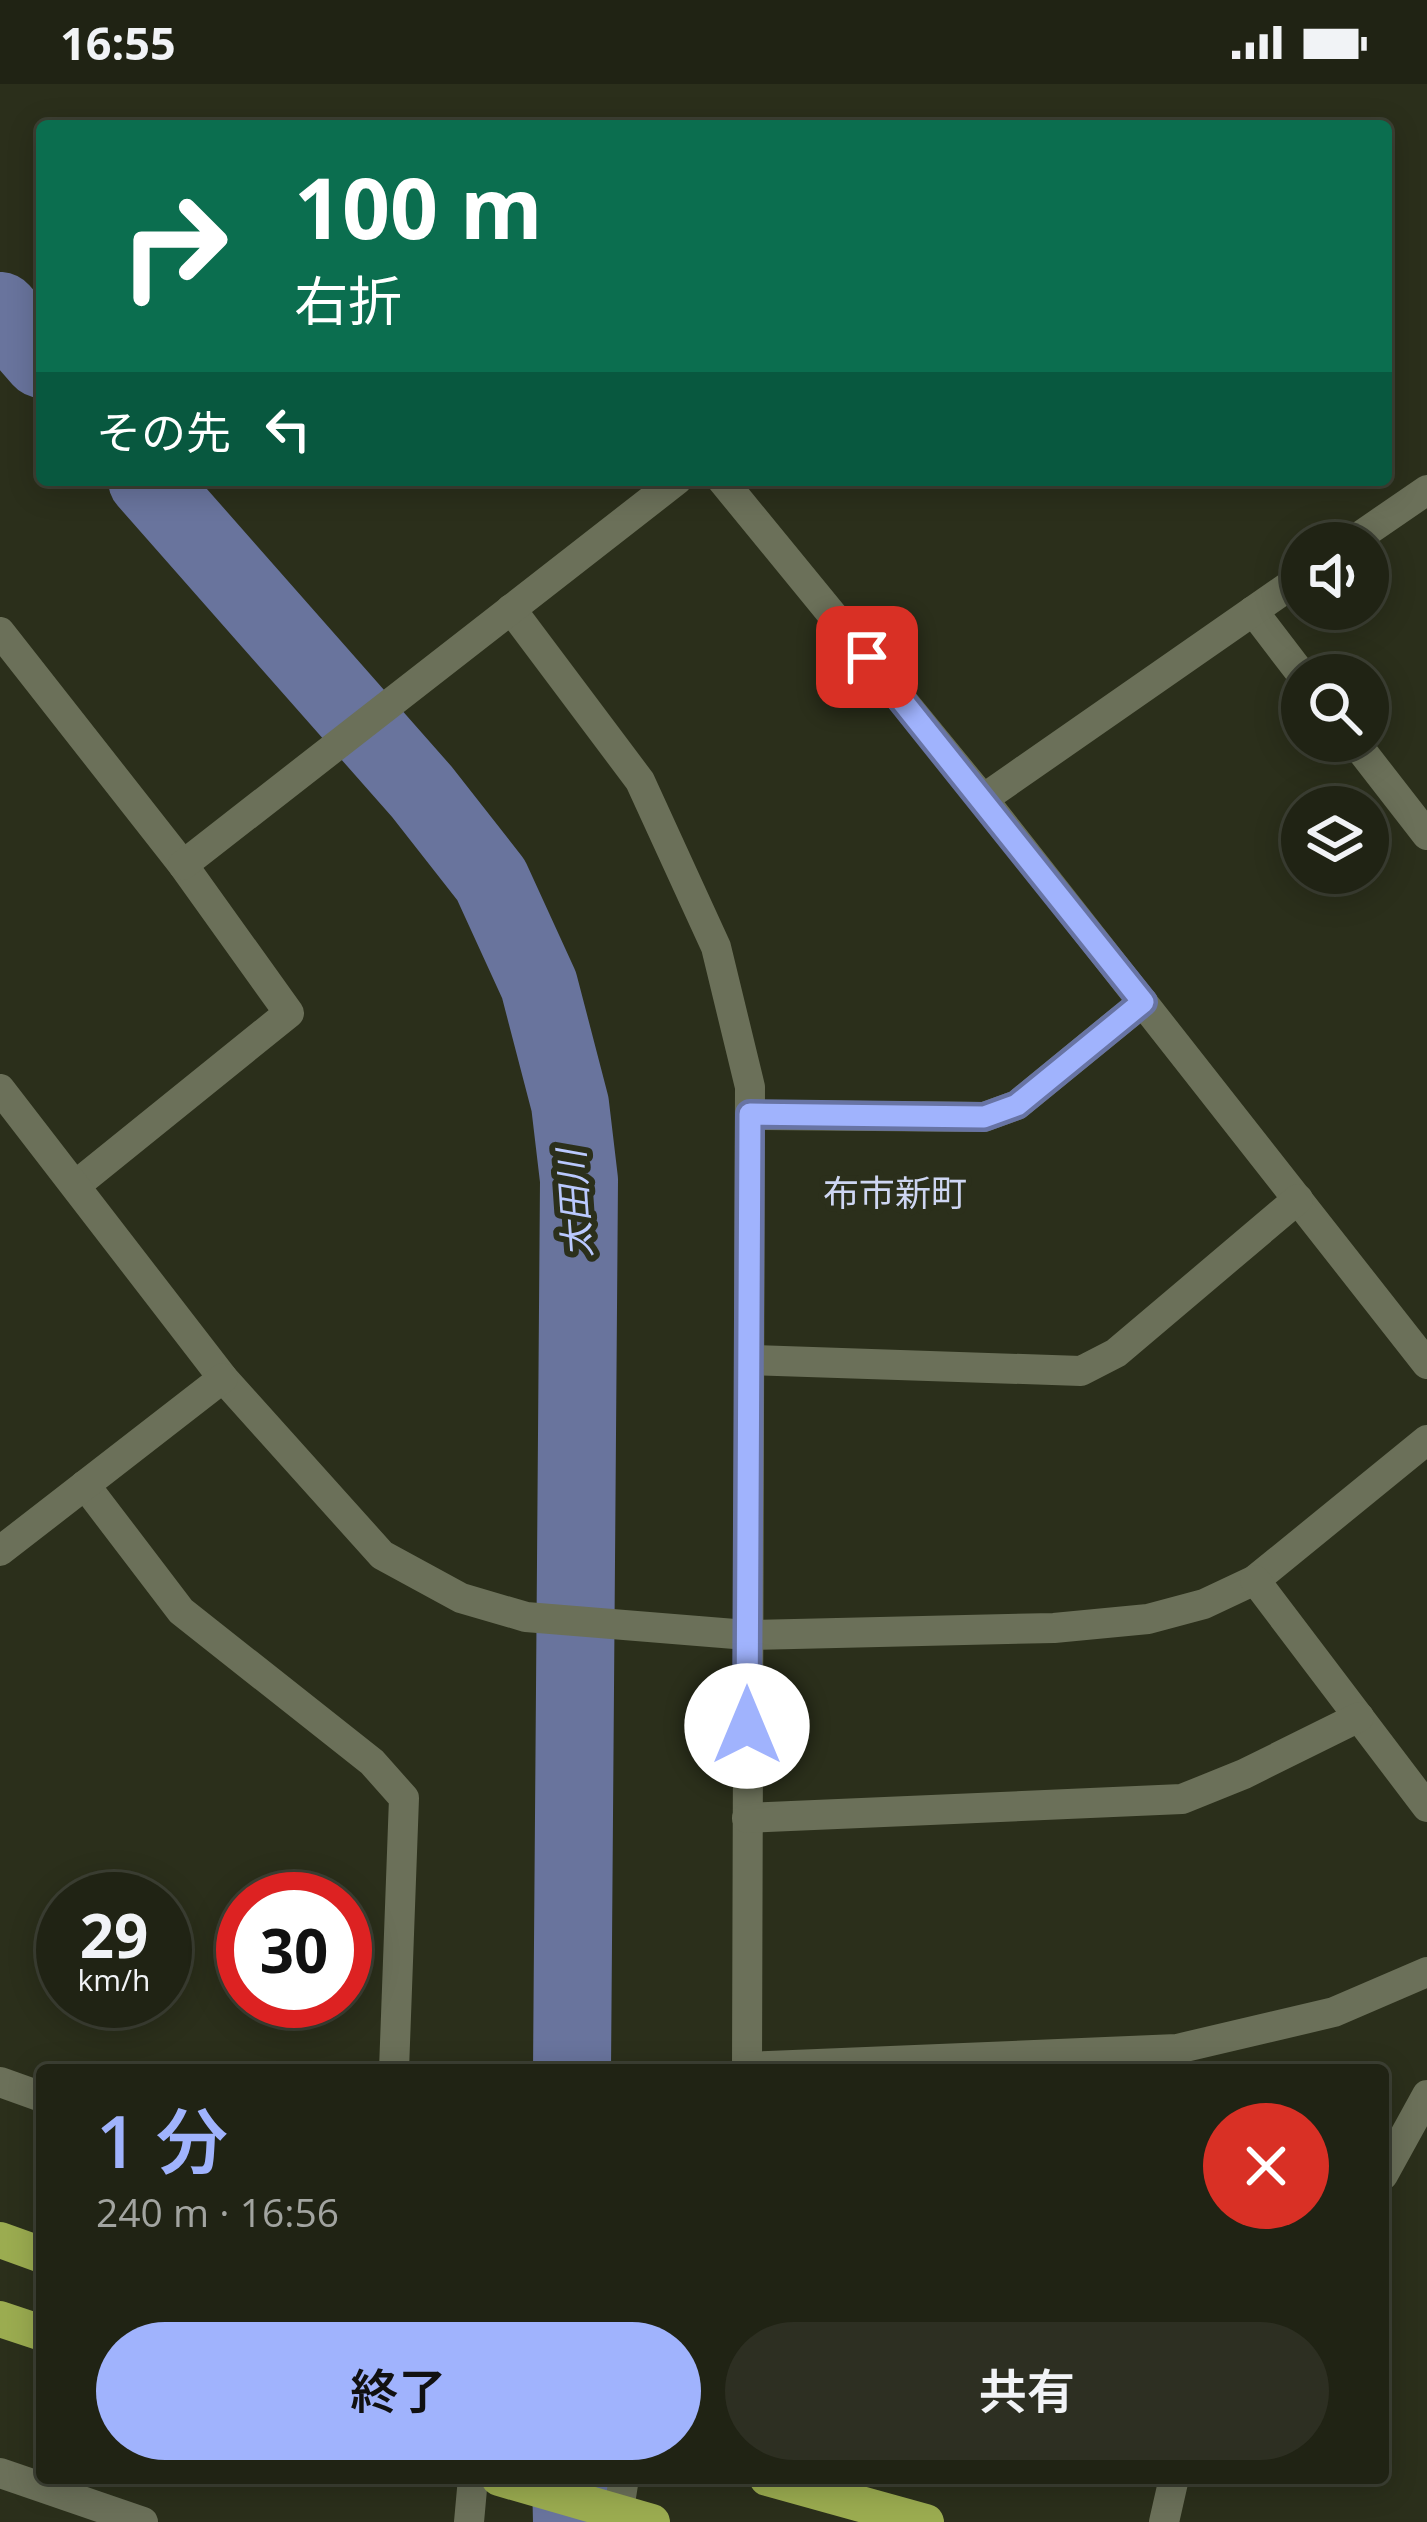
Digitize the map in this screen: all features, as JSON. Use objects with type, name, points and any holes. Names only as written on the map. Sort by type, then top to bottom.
[{"type":"highway","points":[[0,2240],[36,2252]]},
{"type":"highway","points":[[0,2319],[36,2331]]},
{"type":"highway","points":[[520,2484],[652,2522]]},
{"type":"highway","points":[[789,2484],[926,2522]]},
{"type":"street","points":[[183,865],[669,486]]},
{"type":"street","points":[[727,486],[983,799],[1427,1364]]},
{"type":"street","points":[[1381,522],[1427,490]]},
{"type":"street","points":[[983,799],[1281,591]]},
{"type":"street","points":[[512,609],[640,781],[716,947],[750,1087],[747,2064]]},
{"type":"street","points":[[1252,611],[1286,654]]},
{"type":"street","points":[[0,632],[183,865],[289,1013],[76,1185]]},
{"type":"street","points":[[1370,762],[1427,835]]},
{"type":"street","points":[[750,1114],[984,1117],[1017,1105],[1143,1002]]},
{"type":"street","points":[[0,1089],[223,1378],[382,1555],[460,1598],[526,1617],[748,1635],[1054,1628],[1148,1619],[1204,1604],[1255,1580],[1427,1440]]},
{"type":"street","points":[[751,1360],[1081,1371],[1116,1353],[1298,1199]]},
{"type":"street","points":[[0,1551],[223,1378]]},
{"type":"street","points":[[85,1485],[182,1611],[372,1762],[404,1798],[394,2064]]},
{"type":"street","points":[[1255,1580],[1427,1807]]},
{"type":"street","points":[[747,1818],[1182,1799],[1359,1717]]},
{"type":"street","points":[[838,2064],[1177,2049],[1334,2012],[1427,1972]]},
{"type":"street","points":[[0,2082],[36,2095]]},
{"type":"street","points":[[1389,2164],[1427,2095]]},
{"type":"street","points":[[0,2473],[143,2522]]},
{"type":"street","points":[[469,2522],[472,2484]]},
{"type":"street","points":[[617,2522],[623,2484]]},
{"type":"street","points":[[1164,2522],[1173,2484]]},
{"type":"waterway","name":"太田川","points":[[0,311],[36,352]]},
{"type":"waterway","name":"太田川","points":[[152,486],[422,792],[491,880],[539,985],[570,1104],[579,1180],[572,2064]]},
{"type":"waterway","name":"太田川","points":[[571,2484],[572,2522]]},
{"type":"district","name":"布市新町","points":[[895,1192]]},
{"type":"route","points":[[747,1726],[750,1114],[984,1117],[1017,1105],[1143,1002],[867,657]]}]
